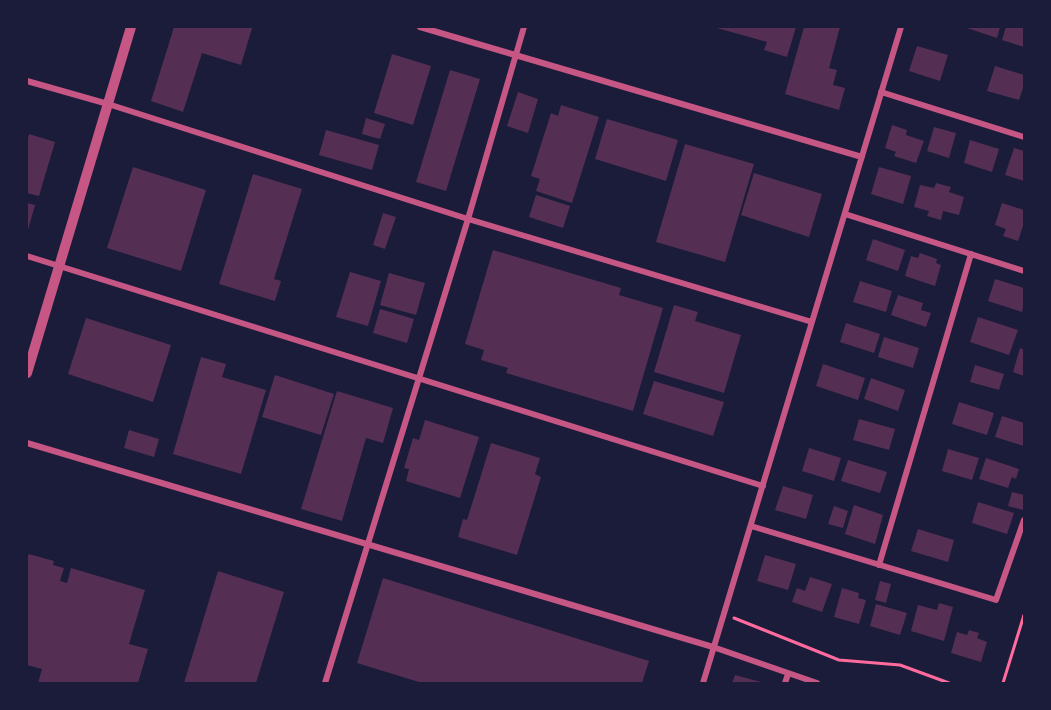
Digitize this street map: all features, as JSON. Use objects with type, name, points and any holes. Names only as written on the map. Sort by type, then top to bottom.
[{"type":"street","points":[[27,373],[130,27]]},
{"type":"street","points":[[420,27],[862,158]]},
{"type":"street","points":[[325,683],[468,219],[524,27]]},
{"type":"street","points":[[703,683],[901,27]]},
{"type":"street","points":[[27,81],[108,104],[468,219],[812,322]]},
{"type":"street","points":[[881,92],[1024,137]]},
{"type":"street","points":[[845,214],[1024,271]]},
{"type":"street","points":[[879,565],[970,254]]},
{"type":"street","points":[[27,256],[763,486]]},
{"type":"street","points":[[27,443],[713,647],[817,683]]},
{"type":"street","points":[[751,526],[996,600],[1024,520]]},
{"type":"street","points":[[1016,542],[1024,544]]},
{"type":"street","points":[[785,683],[788,674]]},
{"type":"path","points":[[724,613],[839,660],[900,665],[949,683]]},
{"type":"path","points":[[1004,683],[1024,615]]},
{"type":"building","points":[[174,27],[252,28],[241,65],[202,53],[183,112],[151,101]]},
{"type":"building","points":[[796,27],[787,57],[764,50],[767,42],[717,28]]},
{"type":"building","points":[[804,27],[840,27],[829,68],[837,70],[833,85],[845,88],[839,110],[785,94]]},
{"type":"building","points":[[964,27],[1000,27],[997,38]]},
{"type":"building","points":[[1006,27],[1024,27],[1024,47],[1002,40]]},
{"type":"building","points":[[917,46],[948,55],[940,81],[909,71]]},
{"type":"building","points":[[392,54],[431,66],[413,125],[374,113]]},
{"type":"building","points":[[995,66],[1024,75],[1024,85],[1019,100],[987,91]]},
{"type":"building","points":[[450,70],[480,79],[446,191],[416,182]]},
{"type":"building","points":[[518,92],[538,99],[528,133],[507,126]]},
{"type":"building","points":[[561,105],[599,117],[572,203],[536,191],[540,179],[531,176],[551,113],[558,116]]},
{"type":"building","points":[[366,118],[385,124],[380,139],[362,134]]},
{"type":"building","points":[[607,119],[678,140],[666,181],[595,159]]},
{"type":"building","points":[[892,125],[907,130],[906,135],[924,141],[916,163],[894,156],[896,152],[885,148]]},
{"type":"building","points":[[934,127],[956,133],[949,158],[927,151]]},
{"type":"building","points":[[326,130],[379,145],[372,170],[319,155]]},
{"type":"building","points":[[29,134],[55,142],[39,196],[27,193]]},
{"type":"building","points":[[970,140],[999,149],[992,172],[964,163]]},
{"type":"building","points":[[685,144],[754,164],[725,262],[656,242]]},
{"type":"building","points":[[1014,148],[1024,151],[1024,181],[1005,175]]},
{"type":"building","points":[[133,167],[206,190],[181,271],[107,248]]},
{"type":"building","points":[[879,167],[911,176],[903,204],[871,194]]},
{"type":"building","points":[[754,173],[822,194],[809,237],[741,215]]},
{"type":"building","points":[[253,174],[302,189],[274,279],[281,281],[275,301],[219,284]]},
{"type":"building","points":[[936,183],[951,187],[949,192],[964,197],[959,215],[943,211],[941,220],[927,216],[929,211],[914,207],[920,185],[934,188]]},
{"type":"building","points":[[536,195],[570,206],[563,228],[529,217]]},
{"type":"building","points":[[27,203],[35,205],[28,230],[27,230]]},
{"type":"building","points":[[1002,203],[1024,210],[1024,223],[1018,241],[1003,236],[1006,229],[995,225]]},
{"type":"building","points":[[383,213],[396,217],[385,249],[373,245]]},
{"type":"building","points":[[873,239],[905,250],[898,271],[866,260]]},
{"type":"building","points":[[493,250],[621,288],[619,295],[663,308],[633,411],[506,373],[508,368],[481,360],[484,350],[465,344]]},
{"type":"building","points":[[920,253],[937,259],[936,263],[941,265],[935,286],[905,276],[911,256],[918,258]]},
{"type":"building","points":[[350,272],[381,281],[368,326],[336,317]]},
{"type":"building","points":[[389,273],[425,283],[416,315],[380,305]]},
{"type":"building","points":[[995,279],[1024,288],[1022,312],[988,301]]},
{"type":"building","points":[[860,281],[892,291],[886,312],[853,302]]},
{"type":"building","points":[[898,295],[923,303],[921,310],[931,313],[926,327],[891,315]]},
{"type":"building","points":[[674,305],[698,312],[695,321],[741,335],[724,393],[654,372]]},
{"type":"building","points":[[380,309],[414,319],[407,343],[373,333]]},
{"type":"building","points":[[978,317],[1018,330],[1009,355],[970,342]]},
{"type":"building","points":[[86,318],[171,345],[153,402],[68,374]]},
{"type":"building","points":[[846,323],[880,334],[874,353],[840,342]]},
{"type":"building","points":[[884,337],[919,348],[913,368],[878,357]]},
{"type":"building","points":[[1020,348],[1024,350],[1024,376],[1013,372]]},
{"type":"building","points":[[201,357],[226,364],[222,377],[266,390],[241,474],[173,454]]},
{"type":"building","points":[[823,364],[865,378],[858,400],[816,386]]},
{"type":"building","points":[[975,365],[1004,374],[999,390],[970,382]]},
{"type":"building","points":[[275,375],[334,394],[321,435],[262,417]]},
{"type":"building","points":[[871,378],[905,390],[898,411],[864,399]]},
{"type":"building","points":[[654,381],[724,402],[713,436],[643,414]]},
{"type":"building","points":[[337,391],[393,408],[383,443],[366,438],[342,521],[301,509]]},
{"type":"building","points":[[959,402],[994,413],[987,435],[952,424]]},
{"type":"building","points":[[1002,416],[1024,423],[1024,446],[995,437]]},
{"type":"building","points":[[859,419],[895,429],[889,450],[853,440]]},
{"type":"building","points":[[425,420],[479,437],[460,498],[406,481],[409,469],[404,468],[413,438],[419,440]]},
{"type":"building","points":[[129,430],[159,439],[154,457],[124,448]]},
{"type":"building","points":[[491,443],[540,458],[535,474],[541,477],[517,555],[458,537],[463,519],[467,520]]},
{"type":"building","points":[[809,448],[841,458],[834,481],[802,471]]},
{"type":"building","points":[[948,449],[979,458],[972,480],[942,471]]},
{"type":"building","points":[[986,458],[1019,469],[1016,479],[1012,477],[1008,488],[979,479]]},
{"type":"building","points":[[848,460],[887,472],[880,493],[841,481]]},
{"type":"building","points":[[783,486],[813,495],[806,519],[775,510]]},
{"type":"building","points":[[1012,492],[1024,495],[1023,510],[1008,506]]},
{"type":"building","points":[[978,502],[1014,513],[1007,534],[972,523]]},
{"type":"building","points":[[854,505],[883,515],[875,544],[845,534]]},
{"type":"building","points":[[834,506],[848,511],[843,528],[828,524]]},
{"type":"building","points":[[918,529],[954,540],[948,562],[911,551]]},
{"type":"building","points":[[29,554],[54,561],[53,565],[64,568],[60,581],[67,583],[71,568],[145,590],[129,644],[148,649],[138,683],[38,683],[42,669],[27,665],[27,558]]},
{"type":"building","points":[[765,555],[796,564],[788,590],[757,581]]},
{"type":"building","points":[[218,571],[284,592],[256,683],[184,683]]},
{"type":"building","points":[[810,577],[832,584],[822,612],[792,602],[797,588],[805,591]]},
{"type":"building","points":[[383,578],[649,661],[642,683],[422,683],[357,663]]},
{"type":"building","points":[[880,581],[891,584],[886,603],[875,600]]},
{"type":"building","points":[[842,588],[859,593],[858,598],[866,600],[859,624],[834,617]]},
{"type":"building","points":[[939,603],[953,607],[944,641],[911,631],[918,605],[937,610]]},
{"type":"building","points":[[876,604],[907,613],[900,635],[870,626]]},
{"type":"building","points":[[969,630],[979,633],[977,638],[987,642],[981,662],[951,653],[957,632],[967,635]]},
{"type":"building","points":[[735,675],[761,682],[732,683]]}]
